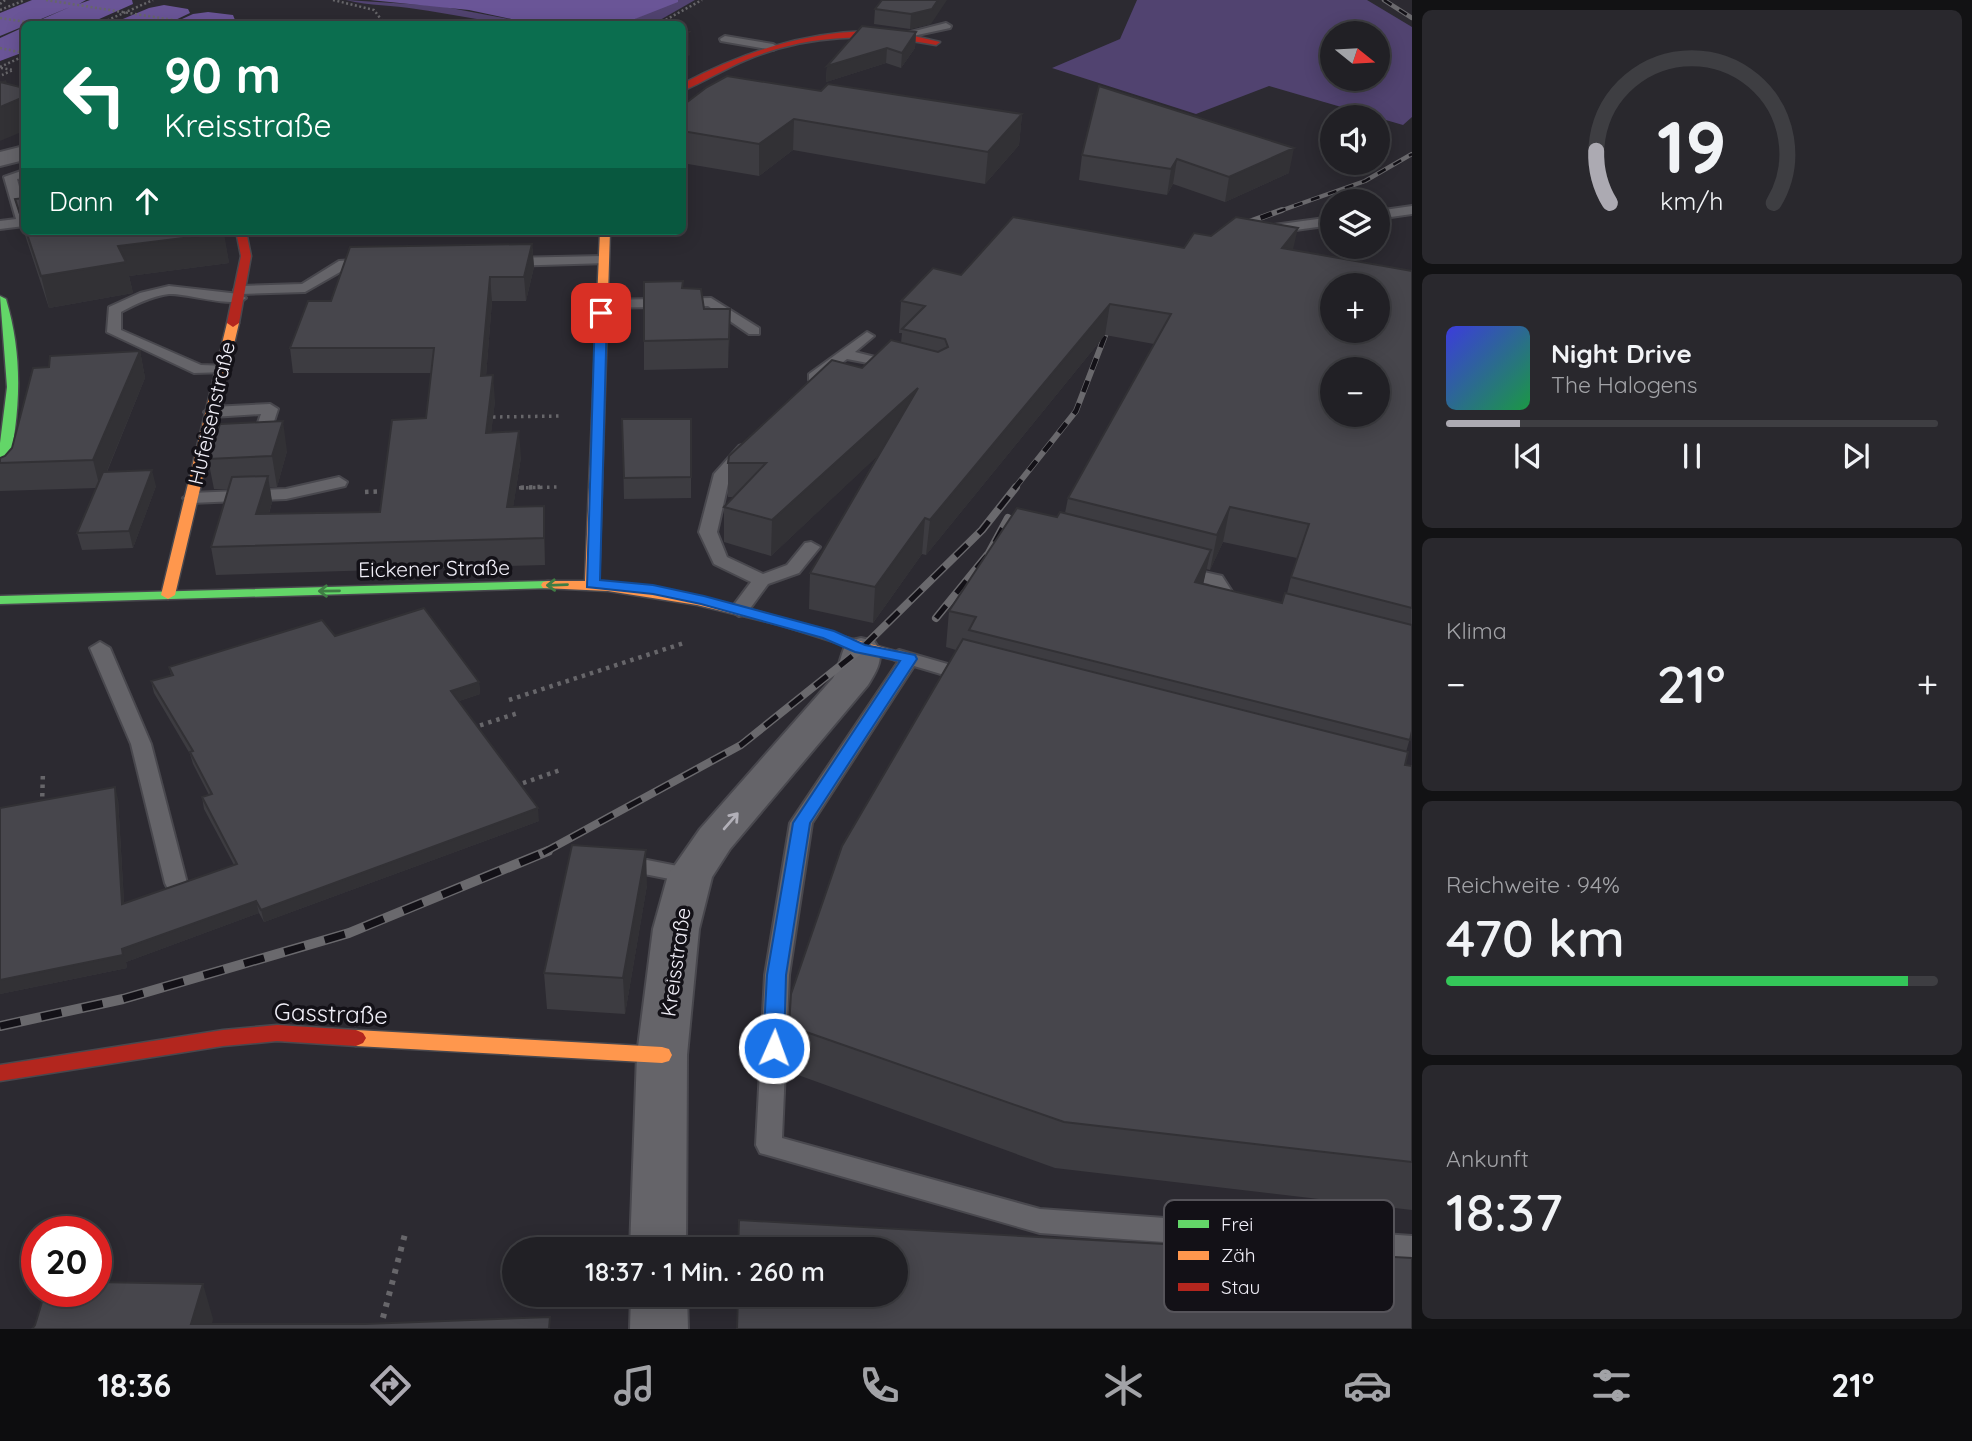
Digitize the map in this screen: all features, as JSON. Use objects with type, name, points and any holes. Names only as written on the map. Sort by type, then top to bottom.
[{"type":"street","points":[[686,86],[719,68],[774,47],[830,31],[866,29],[908,34],[936,42]]},
{"type":"street","points":[[0,159],[21,154]]},
{"type":"street","name":"Hufeisenstraße","points":[[168,595],[240,294],[246,256],[242,235]]},
{"type":"street","points":[[592,584],[605,235]]},
{"type":"street","points":[[0,299],[14,341],[0,475]]},
{"type":"street","name":"Eickener Straße","points":[[0,600],[592,584],[653,589],[739,610],[889,654]]},
{"type":"street","name":"Kreisstraße","points":[[658,1237],[662,1055],[676,929],[668,872],[715,839],[848,685],[860,666],[889,654]]},
{"type":"street","name":"Gasstraße","points":[[0,1073],[223,1038],[277,1033],[662,1055]]},
{"type":"street","points":[[659,1307],[659,1329]]},
{"type":"lane","points":[[908,34],[946,26]]},
{"type":"lane","points":[[725,40],[774,47]]},
{"type":"lane","points":[[21,175],[10,177],[21,212]]},
{"type":"lane","points":[[1390,213],[1412,210]]},
{"type":"lane","points":[[0,225],[21,222]]},
{"type":"lane","points":[[1253,232],[1320,223]]},
{"type":"lane","points":[[494,262],[603,261]]},
{"type":"lane","points":[[222,369],[199,370],[114,332],[114,310],[143,295],[177,289],[224,299],[240,294],[305,288],[344,264],[385,263]]},
{"type":"lane","points":[[601,304],[711,302],[754,331]]},
{"type":"lane","points":[[806,385],[867,336]]},
{"type":"lane","points":[[845,354],[910,370]]},
{"type":"lane","points":[[212,412],[270,410],[262,434]]},
{"type":"lane","points":[[759,435],[722,474],[708,532],[720,560],[762,580]]},
{"type":"lane","points":[[191,498],[286,494],[345,487]]},
{"type":"lane","points":[[739,610],[762,580],[793,569],[811,547]]},
{"type":"lane","points":[[1164,567],[1216,580],[1232,609],[1258,616]]},
{"type":"lane","points":[[100,648],[141,744],[176,883]]},
{"type":"lane","points":[[989,682],[889,654],[802,823],[777,975],[769,1145],[1040,1221],[1164,1230]]},
{"type":"lane","points":[[1394,1247],[1412,1248]]},
{"type":"path","points":[[0,4],[5,0]]},
{"type":"path","points":[[0,10],[26,0]]},
{"type":"path","points":[[46,0],[180,21]]},
{"type":"path","points":[[106,21],[153,0]]},
{"type":"path","points":[[333,0],[374,10],[382,21]]},
{"type":"path","points":[[664,21],[702,0]]},
{"type":"path","points":[[0,18],[21,21]]},
{"type":"path","points":[[0,48],[21,53]]},
{"type":"path","points":[[0,68],[21,56]]},
{"type":"path","points":[[0,68],[13,70],[2,75]]},
{"type":"path","points":[[494,417],[597,416]]},
{"type":"path","points":[[500,489],[595,486]]},
{"type":"path","points":[[345,487],[392,491]]},
{"type":"path","points":[[509,700],[684,643]]},
{"type":"path","points":[[471,728],[518,713]]},
{"type":"path","points":[[514,787],[560,770]]},
{"type":"path","points":[[42,814],[43,771]]},
{"type":"path","points":[[380,1329],[405,1234]]},
{"type":"shaded area","points":[[32,0],[86,0],[79,4],[90,0],[132,0],[133,4],[95,21],[38,21],[70,7],[36,21],[21,21],[21,27],[0,36],[0,13]]},
{"type":"shaded area","points":[[346,0],[440,6],[519,21],[491,21]]},
{"type":"shaded area","points":[[370,0],[678,0],[630,21],[521,21],[469,10]]},
{"type":"shaded area","points":[[678,0],[695,0],[658,21],[629,21]]},
{"type":"shaded area","points":[[1137,0],[1367,0],[1412,27],[1412,117],[1403,125],[1390,121],[1390,105],[1334,105],[1269,86],[1196,114],[1052,68],[1120,39]]},
{"type":"shaded area","points":[[164,5],[188,9],[190,13],[173,21],[118,21],[149,8]]},
{"type":"shaded area","points":[[208,12],[233,15],[235,20],[178,21],[193,14]]},
{"type":"shaded area","points":[[21,28],[21,53],[0,61],[0,38]]},
{"type":"building","points":[[882,0],[938,0],[932,9],[911,14],[875,9]]},
{"type":"building","points":[[862,26],[916,32],[902,53],[887,48],[827,66]]},
{"type":"building","points":[[727,76],[821,91],[828,84],[1022,114],[988,152],[794,119],[759,144],[686,132],[686,103]]},
{"type":"building","points":[[0,82],[21,87],[21,98],[0,107]]},
{"type":"building","points":[[1099,86],[1294,148],[1229,177],[1177,159],[1171,169],[1082,155]]},
{"type":"building","points":[[21,198],[21,217],[15,199]]},
{"type":"building","points":[[1013,217],[1184,248],[1194,233],[1211,236],[1236,217],[1298,228],[1282,248],[1320,255],[1320,259],[1344,259],[1412,271],[1412,608],[1291,577],[1309,524],[1230,507],[1217,535],[1068,498],[1171,314],[1110,304],[930,520],[925,518],[875,587],[810,573],[918,388],[772,520],[724,507],[766,463],[728,463],[729,456],[832,360],[862,368],[891,340],[938,352],[948,347],[945,339],[902,329],[925,306],[901,301],[933,268],[961,275]]},
{"type":"building","points":[[27,235],[208,235],[118,246],[126,262],[41,276]]},
{"type":"building","points":[[532,244],[524,277],[490,277],[481,376],[493,375],[486,433],[519,431],[507,507],[544,506],[544,538],[211,547],[232,477],[268,476],[256,514],[380,512],[392,420],[426,418],[434,348],[290,348],[308,301],[331,301],[350,247]]},
{"type":"building","points":[[683,281],[682,288],[701,289],[704,309],[730,309],[729,339],[644,341],[644,282]]},
{"type":"building","points":[[140,351],[93,460],[0,463],[0,458],[12,448],[33,368],[49,367],[50,356]]},
{"type":"building","points":[[622,419],[691,419],[691,477],[624,478]]},
{"type":"building","points":[[283,421],[272,456],[208,459],[220,424]]},
{"type":"building","points":[[152,470],[129,531],[77,533],[103,472]]},
{"type":"building","points":[[1017,508],[1057,517],[1060,512],[1211,550],[1195,582],[1282,603],[1285,593],[1412,625],[1410,740],[969,630],[976,617],[949,611]]},
{"type":"building","points":[[424,608],[479,682],[451,691],[538,808],[261,910],[256,901],[122,949],[123,955],[0,980],[0,808],[115,787],[122,904],[237,864],[202,797],[212,794],[190,752],[193,751],[151,681],[173,675],[169,667],[322,620],[335,636]]},
{"type":"building","points":[[963,639],[1408,752],[1405,765],[1412,766],[1412,1162],[1064,1122],[789,1026],[791,994],[842,846]]},
{"type":"building","points":[[572,845],[646,850],[623,978],[544,973]]},
{"type":"building","points":[[739,1220],[1164,1244],[1164,1312],[1394,1312],[1394,1257],[1412,1258],[1412,1329],[737,1329],[738,1307],[908,1307],[908,1237],[738,1237]]},
{"type":"building","points":[[112,1282],[203,1284],[191,1324],[365,1324],[550,1317],[549,1329],[32,1329],[40,1307],[112,1307]]},
{"type":"railway","points":[[1384,0],[1412,18]]},
{"type":"railway","points":[[1277,212],[1365,181],[1412,154]]},
{"type":"railway","points":[[1238,226],[1282,210]]},
{"type":"railway","points":[[1014,489],[1076,411],[1111,320]]},
{"type":"railway","points":[[543,853],[741,745],[861,649],[982,530],[1016,487]]},
{"type":"railway","points":[[936,618],[989,553],[1008,518]]},
{"type":"railway","points":[[0,1026],[123,999],[349,933],[548,851]]},
{"type":"traffic: fast","points":[[0,299],[7,321],[13,365],[12,409],[0,475]]},
{"type":"traffic: fast","points":[[0,600],[548,585]]},
{"type":"traffic: slow","points":[[592,584],[605,235]]},
{"type":"traffic: slow","points":[[168,595],[233,323]]},
{"type":"traffic: slow","points":[[548,585],[638,590],[697,600],[785,622],[898,656]]},
{"type":"traffic: slow","points":[[356,1038],[662,1055]]},
{"type":"traffic: jam","points":[[686,86],[745,58],[805,39],[867,34],[936,42]]},
{"type":"traffic: jam","points":[[233,323],[246,256],[242,235]]},
{"type":"traffic: jam","points":[[0,1073],[223,1038],[277,1033],[356,1038]]},
{"type":"route","points":[[601,313],[592,584],[653,589],[704,600],[828,635],[861,649],[909,659],[802,823],[777,975],[774,1048]]}]
